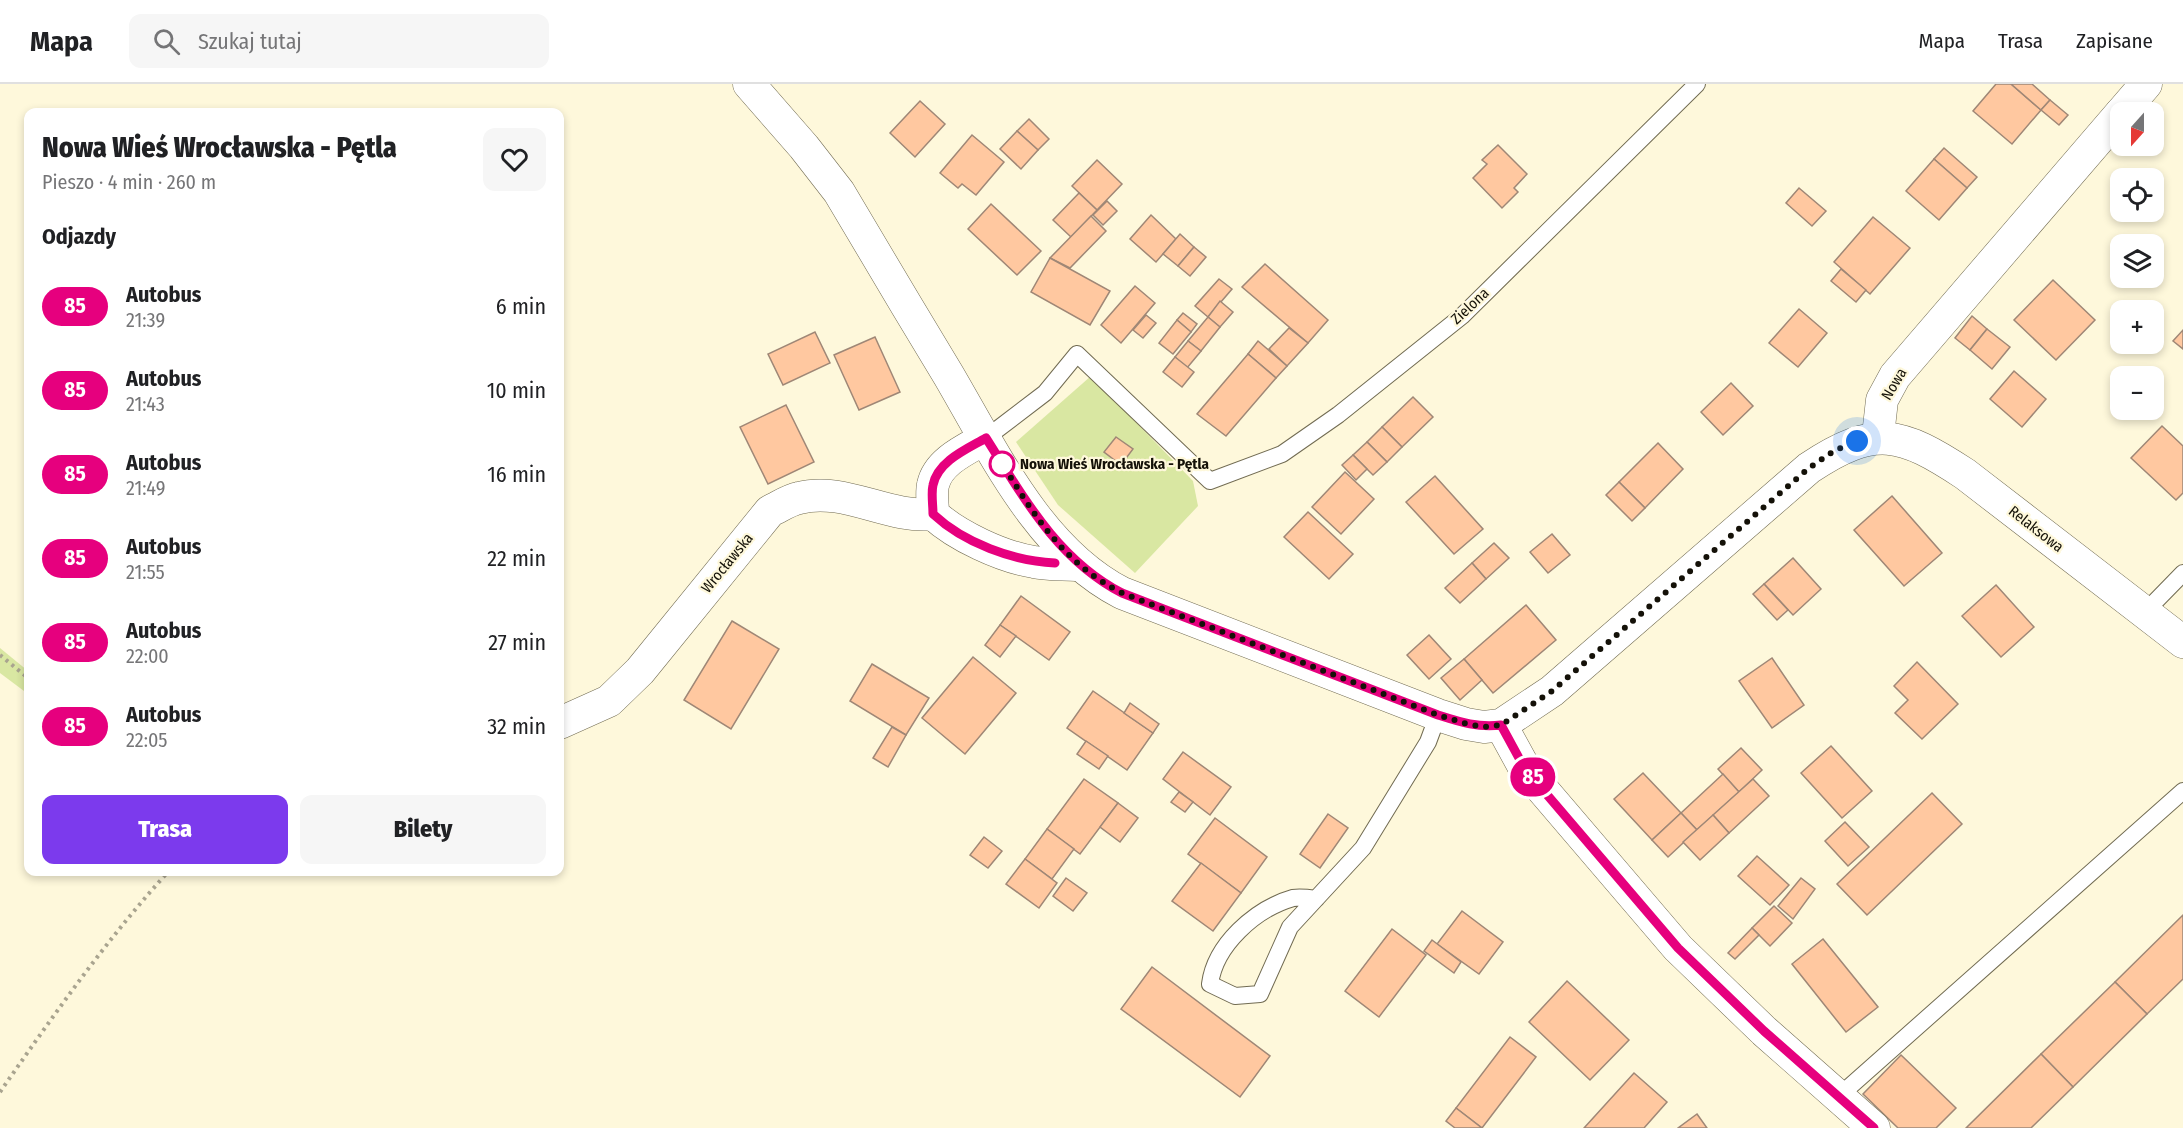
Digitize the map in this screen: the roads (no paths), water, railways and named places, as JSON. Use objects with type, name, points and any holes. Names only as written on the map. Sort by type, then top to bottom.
[{"type":"street","points":[[749,84],[804,147],[839,192],[986,438],[1033,512],[1077,565],[1099,582],[1122,593],[1438,715],[1484,727],[1501,725],[1552,691],[1809,468],[1834,451],[1857,441],[1878,436]]},
{"type":"street","name":"Nowa","points":[[2130,102],[2146,84]]},
{"type":"street","name":"Nowa","points":[[1878,436],[1882,400],[1895,376],[2110,126]]},
{"type":"street","name":"Relaksowa","points":[[1878,436],[1906,442],[1934,454],[1965,474],[2183,642]]},
{"type":"street","points":[[986,438],[952,458],[940,470],[933,484],[933,514],[949,529],[971,540],[1034,562],[1077,565]]},
{"type":"street","name":"Wrocławska","points":[[564,721],[609,701],[640,671],[770,511],[799,498],[820,495],[914,516],[933,514]]},
{"type":"street","points":[[1501,725],[1525,769],[1678,948],[1764,1031],[1874,1128]]},
{"type":"lane","name":"Zielona","points":[[986,438],[1045,393],[1077,354],[1209,481],[1282,454],[1338,415],[1462,316],[1696,84]]},
{"type":"lane","points":[[2144,613],[2183,573]]},
{"type":"lane","points":[[1316,898],[1294,898],[1262,912],[1228,943],[1212,967],[1210,984],[1235,996],[1260,994],[1290,927],[1363,848],[1428,741],[1438,715]]},
{"type":"lane","points":[[1838,1097],[2183,791]]},
{"type":"place","name":"Nowa Wieś Wrocławska - Pętla","points":[[1002,464]]}]
